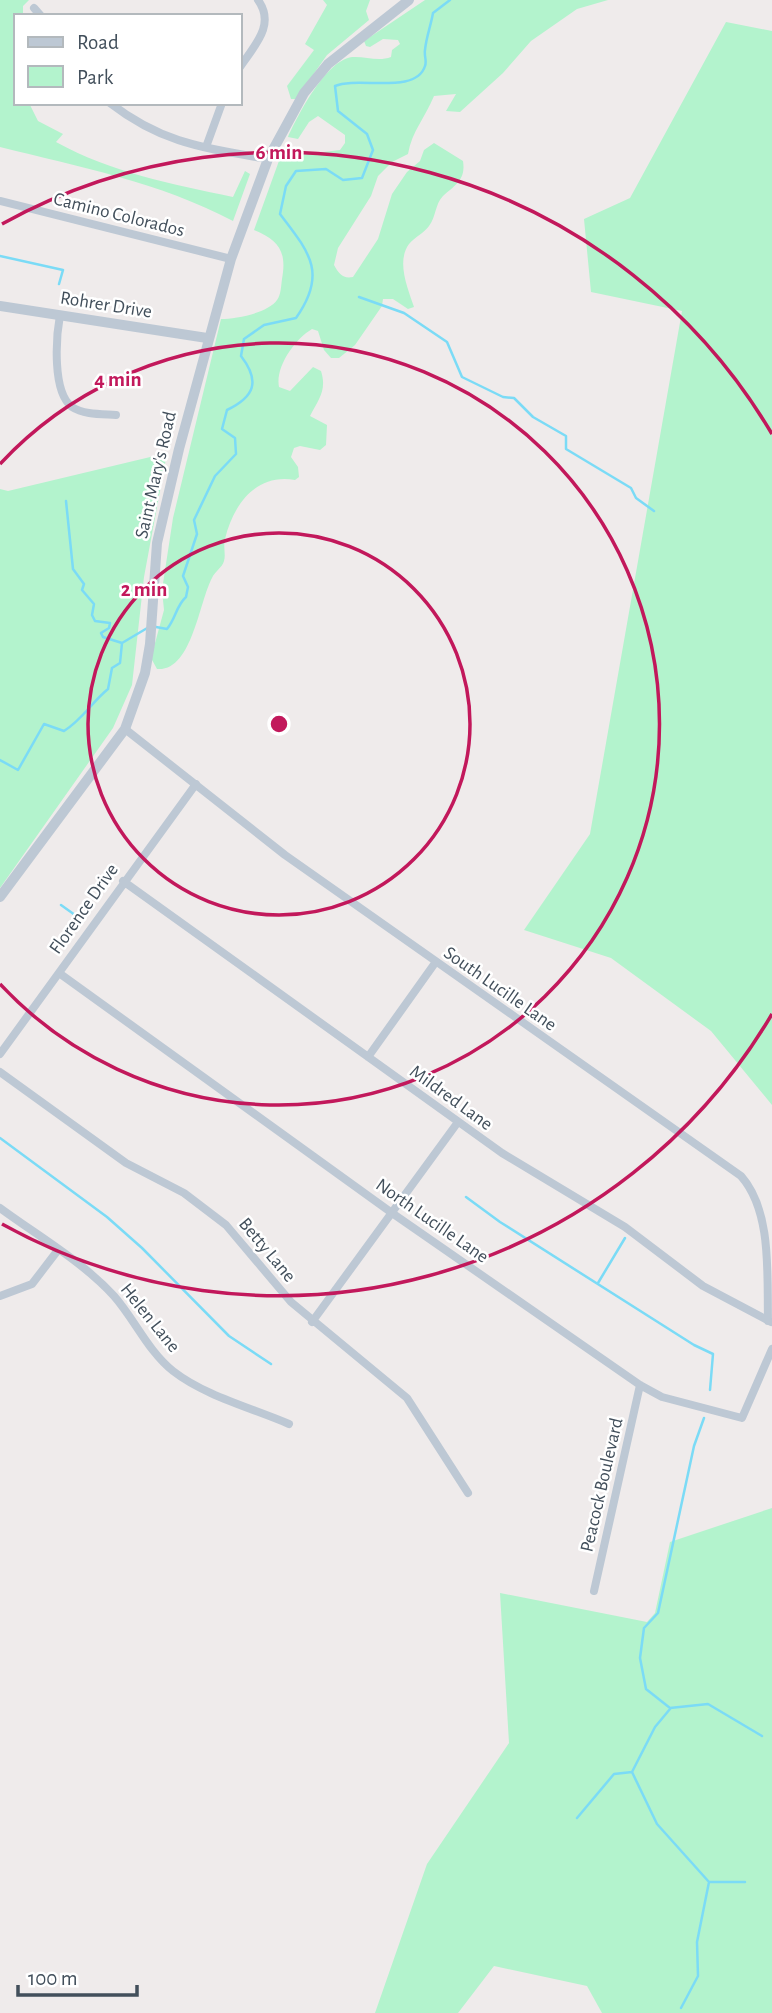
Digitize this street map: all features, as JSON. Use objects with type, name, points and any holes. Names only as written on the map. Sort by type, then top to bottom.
[{"type":"street","points":[[242,64],[264,29],[265,19],[258,0]]},
{"type":"street","name":"Saint Mary's Road","points":[[0,897],[125,729],[139,695],[150,644],[160,528],[207,338],[231,259],[268,159],[304,93],[328,64],[409,0]]},
{"type":"street","points":[[34,8],[39,14]]},
{"type":"street","points":[[113,105],[131,119],[174,141],[268,159]]},
{"type":"street","points":[[206,147],[221,105]]},
{"type":"street","name":"Camino Colorados","points":[[0,201],[231,259]]},
{"type":"street","name":"Rohrer Drive","points":[[0,306],[207,338]]},
{"type":"street","points":[[60,315],[55,345],[65,398],[71,407],[83,412],[116,415]]},
{"type":"street","name":"South Lucille Lane","points":[[125,729],[285,855],[749,1184],[760,1202],[765,1225],[770,1321]]},
{"type":"street","name":"Florence Drive","points":[[0,1054],[195,784]]},
{"type":"street","name":"Mildred Lane","points":[[123,881],[525,1169],[636,1234],[703,1286],[770,1321]]},
{"type":"street","points":[[368,1057],[436,963]]},
{"type":"street","name":"North Lucille Lane","points":[[59,973],[392,1213],[640,1385],[662,1397],[742,1418],[772,1349]]},
{"type":"street","name":"Betty Lane","points":[[0,1072],[127,1163],[206,1208],[240,1240],[284,1295],[312,1322],[407,1398],[468,1493]]},
{"type":"street","points":[[312,1322],[458,1122]]},
{"type":"street","name":"Helen Lane","points":[[0,1208],[58,1250],[111,1294],[154,1351],[175,1372],[199,1386],[289,1424]]},
{"type":"street","points":[[0,1296],[36,1280],[58,1250]]},
{"type":"street","name":"Peacock Boulevard","points":[[594,1591],[640,1385]]},
{"type":"green space","points":[[0,0],[29,0],[23,6],[23,14],[14,14],[14,105],[30,105],[38,121],[63,134],[56,142],[121,170],[233,197],[245,171],[250,174],[233,221],[205,207],[148,186],[0,147]]},
{"type":"green space","points":[[323,0],[370,0],[366,11],[369,20],[327,55],[296,99],[291,99],[287,86],[314,50],[305,44],[327,5]]},
{"type":"green space","points":[[425,0],[608,0],[577,9],[531,41],[503,73],[460,112],[446,111],[456,94],[434,96],[416,131],[408,154],[392,162],[378,176],[371,196],[338,248],[334,265],[344,276],[353,277],[378,239],[392,194],[407,172],[420,161],[424,150],[434,143],[463,161],[463,173],[459,182],[440,199],[429,226],[405,251],[404,276],[414,307],[408,309],[393,299],[383,299],[382,306],[355,345],[339,358],[331,358],[324,350],[318,331],[312,329],[293,346],[283,362],[279,387],[290,391],[313,367],[321,371],[323,389],[310,416],[327,425],[326,445],[320,450],[300,446],[294,448],[291,457],[298,467],[299,477],[295,480],[269,481],[248,494],[240,504],[225,539],[224,561],[207,589],[186,648],[179,659],[169,667],[157,669],[151,658],[164,610],[162,590],[173,518],[221,319],[259,312],[273,305],[279,296],[283,270],[282,254],[270,238],[254,230],[284,147],[299,155],[340,150],[345,143],[345,135],[318,116],[309,122],[298,139],[288,137],[314,90],[332,68],[342,60],[352,57],[391,57],[392,50],[400,44],[398,40],[383,39],[370,47],[366,46],[364,41]]},
{"type":"green space","points":[[726,22],[772,31],[772,1105],[711,1031],[611,958],[524,930],[590,834],[682,311],[591,292],[584,219],[630,198]]},
{"type":"green space","points":[[167,453],[144,577],[132,685],[113,728],[0,888],[0,489],[8,491]]},
{"type":"green space","points":[[772,1508],[772,2013],[602,2013],[587,1986],[494,1966],[458,2013],[375,2013],[427,1864],[509,1743],[500,1593],[647,1622],[655,1613],[670,1542]]},
{"type":"waterway","points":[[156,627],[167,629],[186,597],[188,587],[183,576],[197,534],[194,520],[215,476],[236,454],[235,438],[222,429],[227,410],[243,400],[252,388],[251,374],[241,356],[244,339],[264,325],[296,318],[311,288],[311,263],[299,240],[280,214],[286,186],[296,171],[326,169],[343,180],[362,178],[373,150],[367,134],[338,111],[335,86],[345,83],[399,82],[419,75],[426,64],[425,52],[433,13],[450,0]]},
{"type":"waterway","points":[[0,256],[63,270],[59,284]]},
{"type":"waterway","points":[[359,297],[404,313],[447,342],[462,377],[503,397],[514,398],[533,417],[566,436],[566,449],[631,488],[636,498],[654,511]]},
{"type":"waterway","points":[[66,501],[73,569],[84,584],[82,590],[94,604],[92,615],[95,621],[110,623],[109,628],[101,633],[103,637],[122,643]]},
{"type":"waterway","points":[[0,760],[18,770],[44,724],[64,731],[76,721],[108,689],[112,668],[120,663],[122,643],[149,627]]},
{"type":"waterway","points":[[61,905],[82,920]]},
{"type":"waterway","points":[[0,1138],[107,1217],[142,1248],[229,1336],[271,1364]]},
{"type":"waterway","points":[[466,1197],[500,1222],[694,1345],[713,1354],[710,1390]]},
{"type":"waterway","points":[[598,1283],[625,1238]]},
{"type":"waterway","points":[[704,1418],[694,1446],[658,1613],[644,1628],[640,1658],[646,1689],[670,1708],[708,1704],[762,1736]]},
{"type":"waterway","points":[[670,1709],[655,1727],[632,1772],[657,1824],[709,1882],[745,1882]]},
{"type":"waterway","points":[[577,1818],[614,1774],[632,1772]]},
{"type":"waterway","points":[[681,2008],[698,1976],[697,1942],[709,1882]]}]
